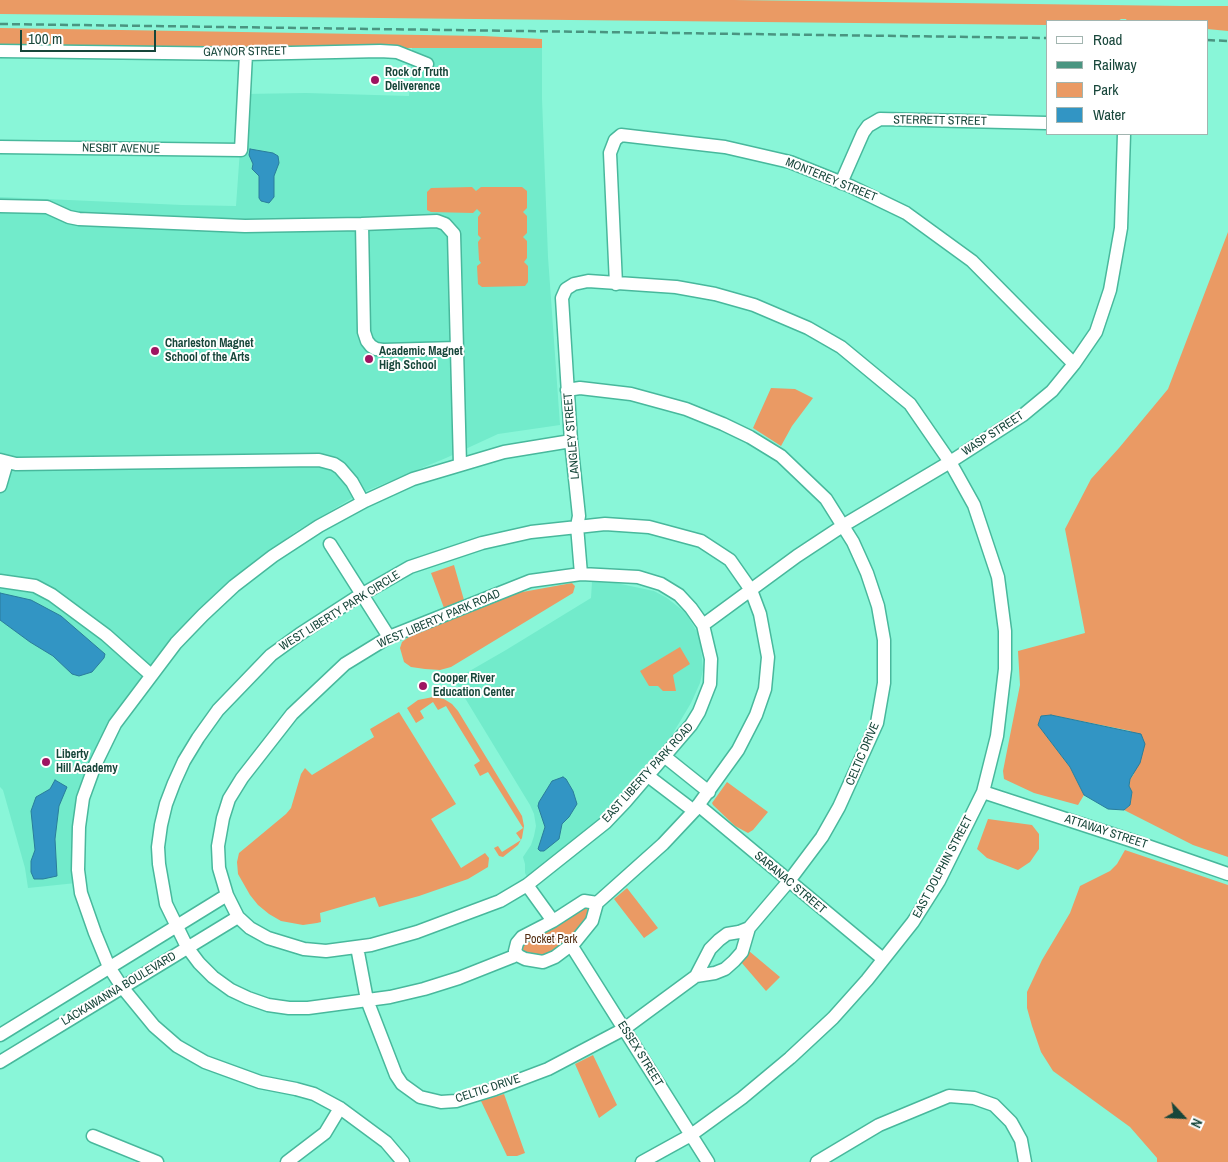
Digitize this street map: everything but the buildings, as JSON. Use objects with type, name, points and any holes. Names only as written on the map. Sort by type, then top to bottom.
[{"type":"street","name":"GAYNOR STREET","points":[[0,51],[246,54],[380,51],[397,52],[427,64]]},
{"type":"street","name":"NESBIT AVENUE","points":[[0,147],[241,150],[246,54]]},
{"type":"street","name":"STERRETT STREET","points":[[842,182],[863,133],[868,126],[880,119],[1046,124]]},
{"type":"street","name":"MONTEREY STREET","points":[[616,284],[610,152],[615,140],[621,135],[744,151],[790,162],[842,182],[906,213],[972,261],[1074,364]]},
{"type":"street","name":"WASP STREET","points":[[703,625],[797,556],[1023,415],[1052,391],[1096,332],[1110,290],[1121,228],[1124,135]]},
{"type":"street","points":[[0,206],[47,207],[69,217],[79,219],[245,226],[437,222],[445,224],[454,234],[460,465]]},
{"type":"street","points":[[362,224],[364,332],[371,346],[383,350],[457,348]]},
{"type":"street","name":"EAST DOLPHIN STREET","points":[[562,298],[566,289],[574,284],[588,281],[676,288],[715,294],[754,304],[808,328],[841,347],[910,404],[950,462],[974,505],[984,531],[998,577],[1005,631],[1005,668],[997,736],[983,792],[938,881],[913,922],[833,1018],[790,1058],[742,1098],[691,1135],[642,1162]]},
{"type":"street","name":"LANGLEY STREET","points":[[562,298],[567,390],[579,516],[577,526],[581,574]]},
{"type":"street","name":"CELTIC DRIVE","points":[[357,947],[367,1000],[396,1075],[402,1084],[420,1097],[441,1102],[456,1101],[548,1069],[624,1029],[696,976],[724,969],[734,961],[742,952],[749,928],[789,881],[822,837],[840,807],[877,724],[884,683],[884,640],[878,606],[867,573],[853,542],[826,499],[781,456],[750,437],[686,408],[631,394],[580,388],[567,390]]},
{"type":"street","points":[[403,1162],[386,1142],[340,1108],[314,1094],[260,1082],[205,1062],[177,1046],[154,1026],[122,988],[109,967],[81,893],[78,870],[79,827],[83,798],[95,764],[116,724],[176,643],[234,586],[273,556],[319,526],[413,478],[504,452],[571,440]]},
{"type":"street","points":[[0,486],[3,461],[16,464],[319,460],[334,464],[340,468],[352,482],[363,502]]},
{"type":"street","name":"WEST LIBERTY PARK CIRCLE","points":[[517,954],[424,989],[367,1000],[308,1008],[289,1008],[268,1005],[231,990],[213,977],[187,947],[166,904],[161,882],[158,847],[160,825],[166,804],[184,761],[218,710],[271,655],[362,594],[410,567],[482,542],[531,532],[577,526],[605,524],[650,527],[701,541],[730,560],[751,590],[760,614],[768,658],[766,690],[756,715],[738,750],[709,792],[663,844],[597,903]]},
{"type":"street","points":[[330,544],[389,638]]},
{"type":"street","name":"WEST LIBERTY PARK ROAD","points":[[227,896],[219,868],[218,846],[223,818],[229,799],[292,714],[345,664],[389,638],[530,581],[581,574],[638,577],[661,584],[679,595],[692,608],[703,625]]},
{"type":"street","points":[[0,581],[35,586],[52,594],[106,635],[151,675]]},
{"type":"street","name":"EAST LIBERTY PARK ROAD","points":[[227,896],[238,916],[250,928],[268,938],[304,950],[326,951],[371,945],[417,932],[500,901],[527,885],[605,822],[648,776],[691,725],[700,712],[710,684],[711,659],[703,625]]},
{"type":"street","points":[[664,756],[709,792]]},
{"type":"street","name":"SARANAC STREET","points":[[648,776],[696,808],[789,881],[883,959]]},
{"type":"street","name":"ATTAWAY STREET","points":[[983,792],[1228,874]]},
{"type":"street","points":[[527,885],[553,921]]},
{"type":"street","name":"LACKAWANNA BOULEVARD","points":[[0,1035],[227,896]]},
{"type":"street","points":[[584,901],[597,903],[592,922],[582,936],[556,957],[543,962],[525,959],[515,951],[517,943],[522,937],[553,921],[584,901]]},
{"type":"street","name":"LACKAWANNA BOULEVARD","points":[[0,1062],[238,916]]},
{"type":"street","name":"CELTIC DRIVE","points":[[696,976],[710,949],[719,940],[726,934],[749,928]]},
{"type":"street","name":"ESSEX STREET","points":[[571,945],[708,1162]]},
{"type":"street","points":[[817,1162],[879,1125],[949,1096],[974,1098],[994,1105],[1011,1122],[1021,1140],[1025,1162]]},
{"type":"street","points":[[287,1162],[325,1133],[340,1108]]},
{"type":"street","points":[[92,1136],[157,1162]]},
{"type":"shaded area","points":[[412,48],[542,48],[548,257],[560,425],[498,434],[359,494],[295,532],[244,571],[217,595],[94,756],[76,883],[28,888],[25,868],[3,790],[0,787],[0,197],[236,206],[244,94],[306,93],[409,96]]},
{"type":"shaded area","points":[[592,582],[616,583],[654,591],[667,598],[686,613],[700,637],[703,670],[700,683],[691,703],[666,745],[625,802],[530,883],[525,873],[523,857],[531,845],[534,836],[536,826],[534,814],[454,680],[591,598]]},
{"type":"green space","points":[[0,0],[734,0],[1228,6],[1228,31],[1208,29],[1208,20],[1046,20],[1046,25],[0,14]]},
{"type":"green space","points":[[0,28],[483,36],[542,39],[542,48],[224,48],[0,45]]},
{"type":"green space","points":[[472,187],[476,191],[481,187],[522,187],[527,191],[527,208],[523,212],[527,216],[527,233],[523,237],[527,241],[527,258],[524,262],[528,266],[528,282],[525,286],[482,287],[478,284],[477,266],[481,263],[479,260],[478,242],[481,238],[478,235],[478,217],[481,213],[477,209],[473,213],[431,212],[427,210],[427,192],[431,188]]},
{"type":"green space","points":[[1228,232],[1228,857],[1193,845],[1124,810],[1130,805],[1132,792],[1129,786],[1130,779],[1134,774],[1131,731],[1051,715],[1041,716],[1038,725],[1070,767],[1084,795],[1078,805],[1034,793],[1004,779],[1003,771],[1020,685],[1018,651],[1085,633],[1065,529],[1091,479],[1168,389]]},
{"type":"green space","points":[[771,388],[795,389],[813,398],[792,426],[781,446],[753,428]]},
{"type":"green space","points":[[454,565],[464,600],[444,608],[431,573]]},
{"type":"green space","points":[[572,583],[575,586],[573,593],[451,667],[440,670],[425,669],[411,667],[404,662],[400,648],[402,642],[410,636],[485,604],[517,593]]},
{"type":"green space","points":[[680,647],[690,664],[673,675],[676,691],[663,691],[658,686],[649,686],[640,671]]},
{"type":"green space","points":[[433,697],[444,699],[458,711],[522,816],[524,826],[521,840],[516,833],[523,828],[488,772],[480,776],[474,765],[480,761],[446,706],[438,710],[433,702],[420,711],[424,718],[416,723],[407,708],[418,700]]},
{"type":"green space","points":[[399,712],[456,804],[431,819],[461,868],[485,853],[489,858],[488,867],[468,879],[419,896],[379,907],[375,897],[320,913],[321,922],[317,923],[303,925],[281,921],[269,914],[250,895],[238,874],[237,862],[239,853],[291,808],[301,774],[305,768],[312,775],[374,737],[370,729]]},
{"type":"green space","points":[[727,782],[768,812],[753,830],[748,833],[735,826],[712,803]]},
{"type":"green space","points":[[988,819],[1032,825],[1039,834],[1039,849],[1030,862],[1018,870],[987,858],[977,849]]},
{"type":"green space","points":[[521,840],[518,845],[503,857],[499,856],[494,848],[498,846],[502,852]]},
{"type":"green space","points":[[1125,850],[1228,885],[1228,1162],[1157,1162],[1157,1158],[1130,1127],[1053,1071],[1041,1052],[1032,1026],[1027,1008],[1027,992],[1042,960],[1070,913],[1080,886],[1110,871],[1117,864]]},
{"type":"green space","points":[[627,888],[658,928],[644,938],[614,899]]},
{"type":"green space","name":"Pocket Park","points":[[586,906],[589,914],[578,935],[545,957],[521,952],[521,942]]},
{"type":"green space","points":[[749,951],[780,977],[766,991],[741,962]]},
{"type":"green space","points":[[593,1055],[617,1105],[599,1118],[575,1064]]},
{"type":"green space","points":[[504,1094],[525,1153],[517,1156],[507,1156],[481,1101]]},
{"type":"water","points":[[250,149],[273,153],[278,156],[279,163],[274,176],[274,197],[269,203],[261,201],[259,198],[259,176],[252,169],[253,164],[249,155]]},
{"type":"water","points":[[0,593],[31,600],[61,616],[105,654],[104,658],[92,672],[79,676],[72,674],[53,656],[0,620]]},
{"type":"water","points":[[1051,715],[1141,734],[1145,744],[1140,763],[1130,779],[1129,786],[1132,792],[1130,805],[1124,810],[1108,809],[1084,795],[1070,767],[1038,725],[1041,716]]},
{"type":"water","points":[[563,777],[573,791],[577,804],[562,824],[559,839],[544,851],[540,851],[538,849],[545,827],[538,806],[539,802],[552,781]]},
{"type":"water","points":[[55,780],[67,787],[59,806],[55,839],[57,876],[34,879],[31,872],[31,861],[35,850],[31,811],[36,797],[50,789]]},
{"type":"railway","points":[[0,24],[1046,38]]},
{"type":"railway","points":[[1208,40],[1228,41]]},
{"type":"place","name":"Rock of Truth Deliverence","points":[[375,80]]},
{"type":"place","name":"Charleston Magnet School of the Arts","points":[[155,351]]},
{"type":"place","name":"Academic Magnet High School","points":[[369,359]]},
{"type":"place","name":"Cooper River Education Center","points":[[423,686]]},
{"type":"place","name":"Liberty Hill Academy","points":[[46,762]]}]
